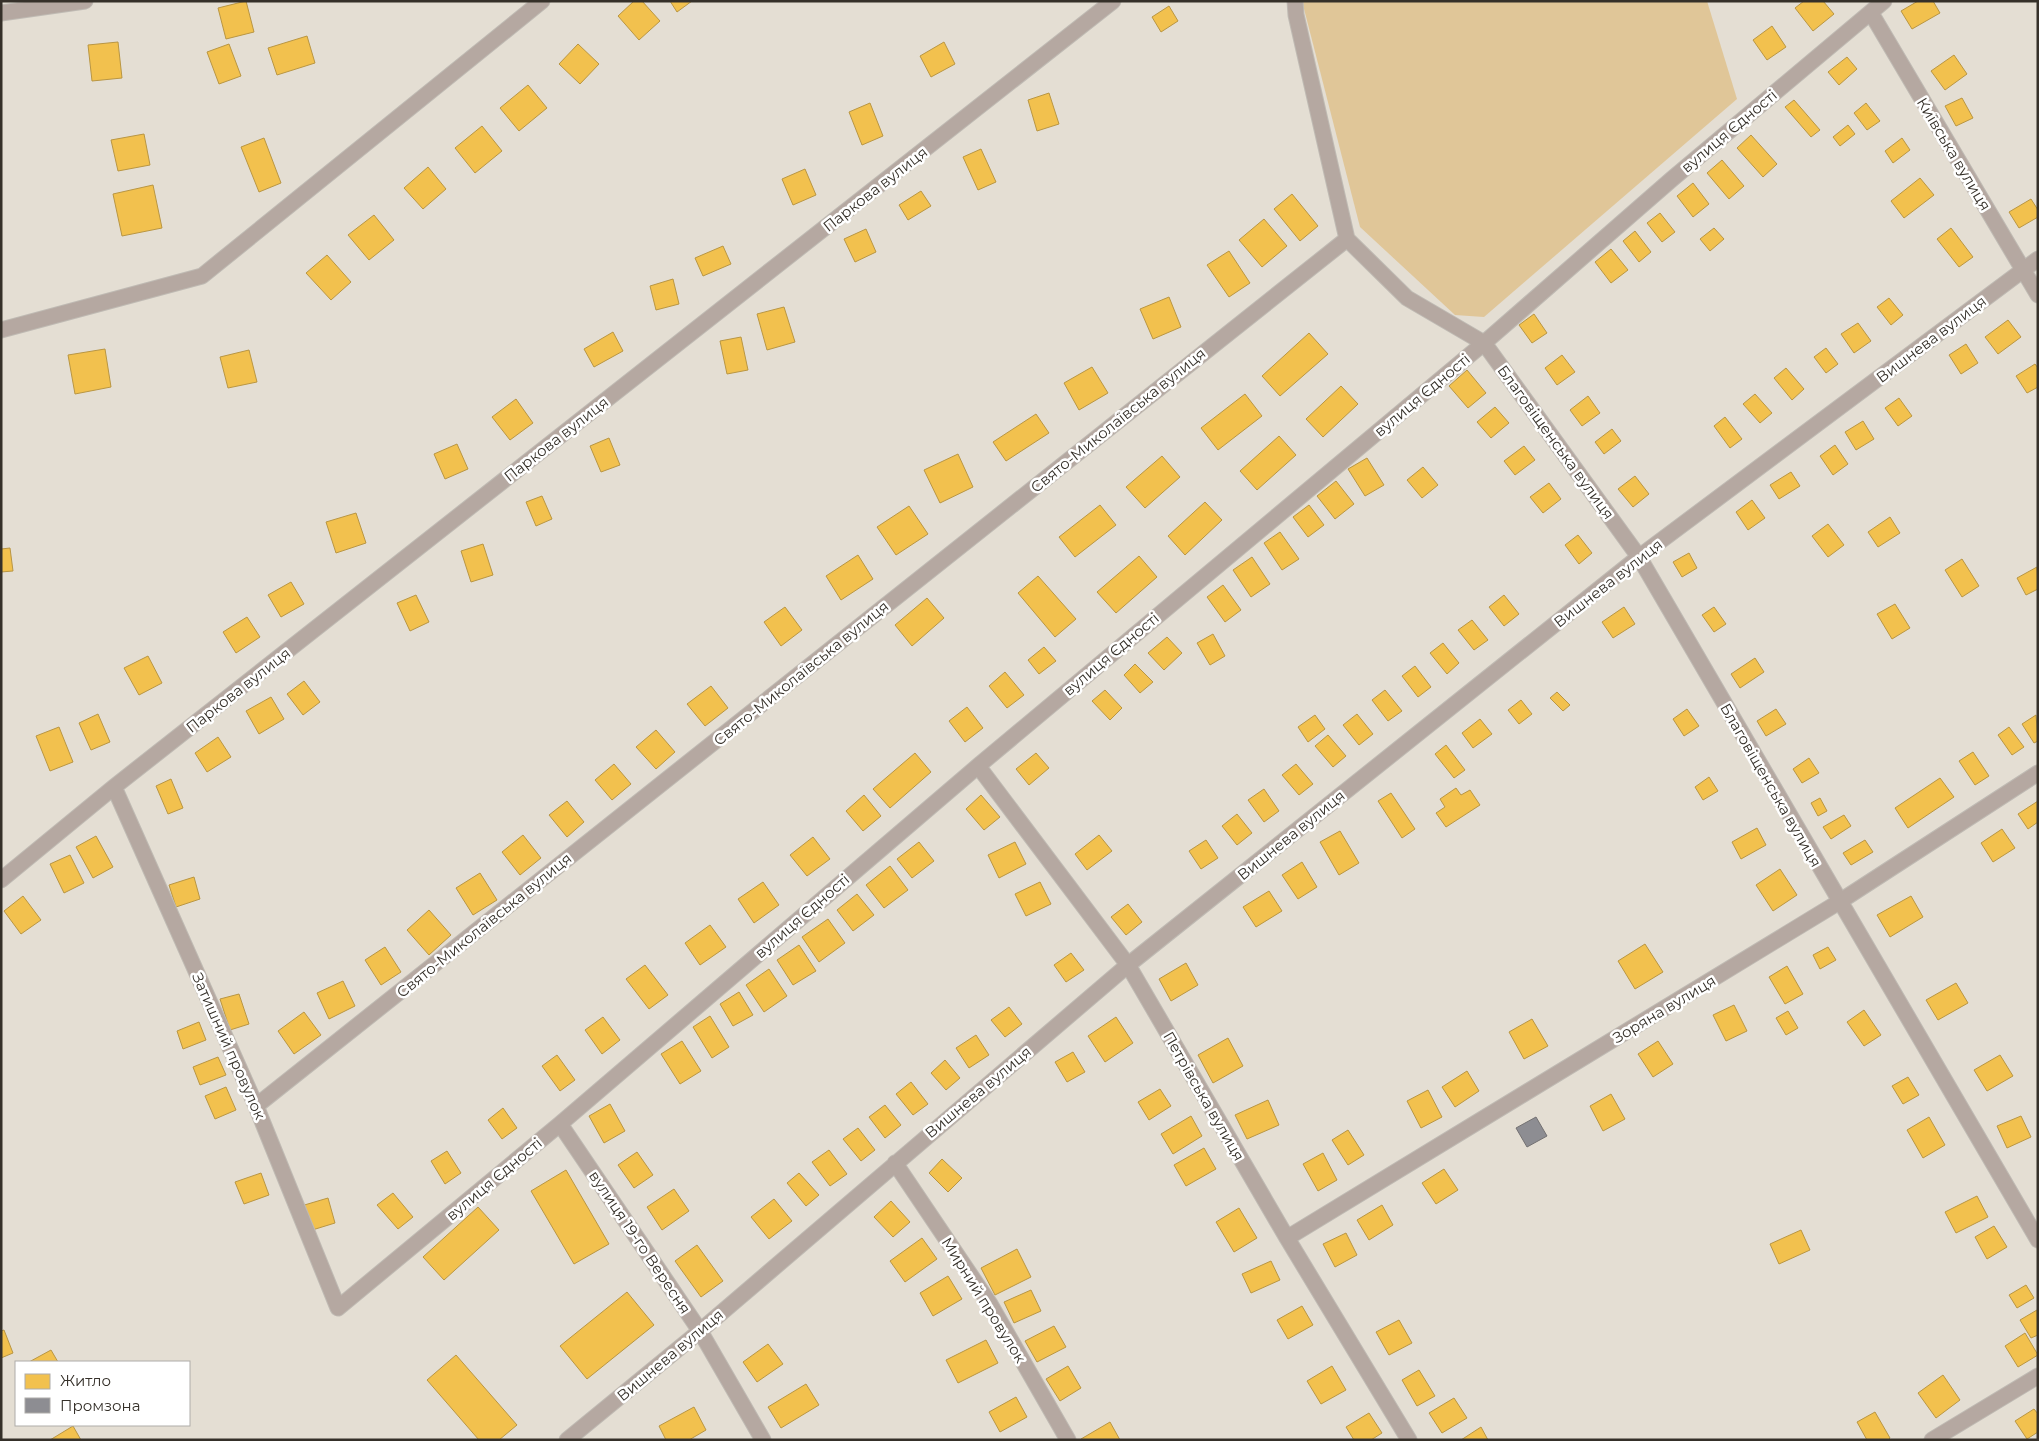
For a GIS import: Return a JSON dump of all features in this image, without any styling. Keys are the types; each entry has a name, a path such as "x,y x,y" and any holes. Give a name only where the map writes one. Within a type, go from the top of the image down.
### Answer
{"street":[{"path":"1,13 85,1"},
{"path":"1,330 202,276 542,1"},
{"name":"Паркова вулиця","path":"1,880 114,787 1113,1"},
{"name":"вулиця Єдності","path":"338,1308 560,1124 978,766 1484,343 1672,179 1884,1"},
{"path":"1294,6 1346,239 1406,298 1484,343"},
{"name":"Київська вулиця","path":"1871,13 2038,295"},
{"name":"Свято-Миколаївська вулиця","path":"256,1106 1346,239"},
{"name":"Вишнева вулиця","path":"568,1440 700,1331 1128,966 1639,557 2038,259"},
{"name":"Благовіщенська вулиця","path":"1484,343 1639,557 2038,1240"},
{"name":"Петрівська вулиця","path":"978,766 1128,966 1287,1238 1409,1440"},
{"name":"Зоряна вулиця","path":"1287,1238 1839,902 2038,773"},
{"name":"Затишний провулок","path":"114,787 256,1106 338,1308"},
{"name":"вулиця 19-го Вересня","path":"560,1124 700,1331 763,1440"},
{"name":"Мирний провулок","path":"896,1163 990,1304 1068,1440"},
{"path":"1932,1440 2038,1376"}],"shaded area":[{"path":"1302,1 1707,1 1737,99 1484,317 1455,315 1360,227"}],"building: Житло":[{"path":"246,1 254,32 226,39 218,8"},
{"path":"634,1 642,1 660,21 639,40 618,16"},
{"path":"670,1 692,1 677,12"},
{"path":"1804,1 1823,1 1834,14 1813,31 1795,8"},
{"path":"1918,1 1933,1 1940,13 1912,29 1901,11"},
{"path":"1169,6 1178,21 1161,32 1152,17"},
{"path":"1772,26 1786,47 1767,60 1753,40"},
{"path":"307,36 315,63 277,75 268,48"},
{"path":"118,42 122,78 92,81 88,45"},
{"path":"944,42 955,64 931,77 920,56"},
{"path":"229,44 241,76 219,84 207,52"},
{"path":"578,44 599,64 580,84 559,64"},
{"path":"1954,55 1967,74 1945,90 1931,71"},
{"path":"1847,57 1857,69 1839,85 1828,72"},
{"path":"528,85 547,108 519,131 500,108"},
{"path":"1049,93 1059,124 1037,131 1028,100"},
{"path":"1962,98 1973,118 1956,126 1945,106"},
{"path":"1794,100 1820,130 1811,137 1785,107"},
{"path":"870,103 883,136 862,145 849,112"},
{"path":"1866,103 1880,121 1867,130 1854,113"},
{"path":"1848,125 1855,134 1840,146 1833,137"},
{"path":"482,126 502,151 475,173 455,148"},
{"path":"144,134 150,165 118,171 111,140"},
{"path":"1751,135 1777,164 1763,177 1737,148"},
{"path":"264,138 281,183 259,192 241,147"},
{"path":"1902,138 1910,150 1893,163 1885,151"},
{"path":"981,149 996,182 978,190 963,157"},
{"path":"1722,160 1744,186 1729,199 1707,173"},
{"path":"428,167 446,189 423,209 404,188"},
{"path":"805,169 816,195 793,205 782,179"},
{"path":"1920,178 1934,195 1904,218 1891,201"},
{"path":"1693,183 1709,204 1693,217 1677,196"},
{"path":"153,185 162,228 122,236 113,194"},
{"path":"921,191 931,206 908,220 899,205"},
{"path":"1292,194 1318,226 1300,241 1274,209"},
{"path":"2031,199 2038,210 2038,217 2019,228 2009,212"},
{"path":"1660,213 1675,232 1662,242 1647,223"},
{"path":"374,215 394,240 369,260 348,235"},
{"path":"1264,219 1287,246 1262,267 1239,240"},
{"path":"1714,228 1724,239 1710,251 1700,239"},
{"path":"1951,228 1973,257 1959,267 1937,239"},
{"path":"866,229 876,252 855,262 844,239"},
{"path":"1635,231 1651,252 1639,262 1623,241"},
{"path":"723,246 731,264 703,276 695,258"},
{"path":"1611,249 1628,270 1611,283 1595,262"},
{"path":"1229,251 1250,283 1229,297 1207,265"},
{"path":"327,255 351,282 331,300 306,273"},
{"path":"673,279 679,304 656,310 650,286"},
{"path":"1169,297 1181,327 1153,339 1140,309"},
{"path":"1889,298 1903,315 1891,325 1877,307"},
{"path":"784,307 795,342 767,350 757,314"},
{"path":"1534,314 1547,333 1532,343 1519,325"},
{"path":"2008,320 2021,337 1998,354 1985,337"},
{"path":"1858,323 1871,341 1854,353 1841,334"},
{"path":"613,332 623,351 594,367 584,349"},
{"path":"1309,333 1328,354 1280,396 1262,376"},
{"path":"741,337 748,370 727,374 720,341"},
{"path":"1966,344 1978,363 1961,374 1949,355"},
{"path":"1826,348 1838,364 1826,373 1814,357"},
{"path":"105,349 111,387 75,394 68,355"},
{"path":"249,350 257,382 228,388 220,357"},
{"path":"1562,355 1575,372 1557,385 1545,368"},
{"path":"2035,364 2038,368 2038,387 2027,393 2016,376"},
{"path":"1092,367 1108,393 1079,410 1064,383"},
{"path":"1786,368 1804,389 1792,400 1774,378"},
{"path":"1467,370 1486,393 1468,408 1449,386"},
{"path":"1341,386 1358,404 1323,437 1306,419"},
{"path":"1245,394 1262,416 1218,450 1201,428"},
{"path":"1755,394 1772,413 1760,423 1743,404"},
{"path":"1588,396 1600,413 1582,426 1570,410"},
{"path":"1899,398 1912,416 1898,426 1885,408"},
{"path":"516,399 533,423 510,440 492,417"},
{"path":"1495,407 1509,423 1491,438 1477,422"},
{"path":"1036,414 1049,433 1006,461 993,442"},
{"path":"1725,417 1742,439 1730,448 1714,426"},
{"path":"1863,421 1874,439 1856,450 1845,432"},
{"path":"1612,429 1621,441 1604,454 1595,442"},
{"path":"1279,436 1296,455 1257,490 1240,471"},
{"path":"609,438 620,465 601,472 590,446"},
{"path":"457,444 468,469 445,479 434,454"},
{"path":"1835,445 1848,464 1833,475 1820,456"},
{"path":"1524,446 1535,460 1515,475 1504,461"},
{"path":"958,454 973,487 940,503 924,470"},
{"path":"1162,456 1180,477 1145,508 1126,487"},
{"path":"1367,458 1384,485 1365,496 1348,469"},
{"path":"1423,467 1438,485 1422,498 1407,480"},
{"path":"1791,472 1800,486 1779,499 1770,485"},
{"path":"1635,476 1649,494 1633,507 1618,489"},
{"path":"1336,481 1354,504 1335,519 1317,496"},
{"path":"1549,483 1561,499 1543,513 1530,497"},
{"path":"542,496 552,519 536,526 526,502"},
{"path":"1752,500 1765,518 1748,530 1736,512"},
{"path":"1205,502 1222,520 1185,555 1168,536"},
{"path":"1100,505 1116,525 1075,557 1059,537"},
{"path":"1309,505 1324,525 1308,537 1293,517"},
{"path":"909,506 928,534 896,555 877,527"},
{"path":"356,513 366,543 336,553 326,522"},
{"path":"1890,517 1900,533 1878,547 1868,532"},
{"path":"1828,524 1844,545 1828,557 1812,536"},
{"path":"1280,532 1299,559 1282,570 1264,543"},
{"path":"1578,535 1592,553 1579,564 1565,545"},
{"path":"483,544 493,575 471,582 461,551"},
{"path":"10,548 13,571 1,572 1,549"},
{"path":"1689,553 1697,568 1682,577 1673,562"},
{"path":"858,555 873,579 841,600 826,576"},
{"path":"1139,556 1157,577 1116,613 1097,592"},
{"path":"1252,557 1270,584 1251,597 1233,570"},
{"path":"1962,559 1979,586 1962,597 1945,570"},
{"path":"2037,567 2038,589 2026,595 2017,578"},
{"path":"1038,576 1076,619 1055,637 1018,593"},
{"path":"291,582 304,604 281,617 268,595"},
{"path":"1223,585 1241,610 1225,622 1207,597"},
{"path":"416,595 429,622 410,631 397,603"},
{"path":"1504,595 1519,614 1504,626 1489,607"},
{"path":"927,598 944,618 912,646 895,625"},
{"path":"1895,604 1910,628 1892,639 1877,614"},
{"path":"785,607 802,630 781,646 764,622"},
{"path":"1624,607 1635,624 1613,638 1602,622"},
{"path":"1714,607 1726,624 1714,632 1702,615"},
{"path":"247,617 260,637 236,653 223,632"},
{"path":"1472,620 1488,640 1474,650 1458,630"},
{"path":"1213,634 1225,656 1210,665 1197,643"},
{"path":"1167,637 1182,653 1164,670 1148,653"},
{"path":"1443,643 1459,663 1447,674 1430,653"},
{"path":"1044,647 1056,661 1039,674 1028,660"},
{"path":"148,656 162,683 139,695 124,668"},
{"path":"1755,658 1764,672 1740,688 1731,674"},
{"path":"1135,664 1153,682 1140,693 1124,675"},
{"path":"1415,666 1431,687 1418,697 1402,676"},
{"path":"1005,672 1024,695 1007,708 989,686"},
{"path":"304,681 320,702 303,715 287,694"},
{"path":"711,686 728,708 705,726 687,704"},
{"path":"1105,690 1122,708 1110,720 1092,701"},
{"path":"1385,690 1402,711 1388,721 1372,700"},
{"path":"1557,692 1570,705 1563,711 1550,698"},
{"path":"271,697 284,719 259,734 246,711"},
{"path":"1521,700 1532,714 1519,724 1508,710"},
{"path":"967,707 983,728 965,742 949,721"},
{"path":"1687,709 1699,726 1684,736 1673,719"},
{"path":"1776,709 1786,724 1766,736 1757,721"},
{"path":"98,714 110,742 91,750 79,723"},
{"path":"1357,714 1373,734 1359,745 1343,725"},
{"path":"1315,715 1325,729 1308,742 1298,727"},
{"path":"2036,715 2038,741 2034,743 2022,724"},
{"path":"1480,719 1492,734 1473,748 1462,733"},
{"path":"59,727 73,762 50,771 36,736"},
{"path":"2009,727 2024,747 2012,755 1998,735"},
{"path":"656,730 675,752 656,769 636,747"},
{"path":"1328,735 1346,756 1333,767 1315,746"},
{"path":"218,737 231,757 207,772 195,753"},
{"path":"1446,745 1465,770 1454,778 1435,754"},
{"path":"1973,752 1989,776 1975,785 1959,761"},
{"path":"915,753 931,772 890,808 873,789"},
{"path":"1036,753 1049,768 1029,785 1016,769"},
{"path":"1809,758 1819,773 1802,783 1793,769"},
{"path":"614,764 631,784 612,800 595,780"},
{"path":"1296,764 1313,784 1299,795 1282,775"},
{"path":"1709,777 1718,791 1703,800 1695,787"},
{"path":"1940,778 1954,797 1908,828 1895,808"},
{"path":"171,779 183,808 168,814 156,786"},
{"path":"1456,788 1461,795 1470,790 1480,805 1446,827 1436,813 1445,807 1440,799"},
{"path":"1264,789 1279,811 1264,822 1248,800"},
{"path":"1391,793 1415,829 1402,838 1378,801"},
{"path":"864,795 881,816 863,831 846,811"},
{"path":"981,795 1000,817 984,830 966,809"},
{"path":"1820,798 1827,811 1818,816 1811,803"},
{"path":"567,801 584,822 567,837 549,815"},
{"path":"2038,801 2038,822 2028,829 2018,814"},
{"path":"1237,814 1252,833 1237,845 1222,826"},
{"path":"1844,815 1851,826 1831,839 1823,827"},
{"path":"1757,828 1766,845 1741,859 1732,842"},
{"path":"2002,829 2015,848 1993,862 1981,843"},
{"path":"1340,831 1359,863 1339,875 1320,842"},
{"path":"523,835 541,858 520,875 502,852"},
{"path":"1099,835 1112,851 1087,870 1075,854"},
{"path":"96,836 113,867 93,878 76,847"},
{"path":"813,837 830,859 807,876 790,855"},
{"path":"1206,840 1218,858 1201,869 1189,851"},
{"path":"1865,840 1873,852 1851,865 1843,853"},
{"path":"919,842 934,861 912,878 897,859"},
{"path":"1015,842 1026,864 999,878 988,855"},
{"path":"70,855 84,883 64,893 50,864"},
{"path":"1302,862 1317,887 1298,899 1282,875"},
{"path":"890,866 908,890 884,908 866,885"},
{"path":"1780,869 1797,895 1773,911 1756,885"},
{"path":"480,873 497,900 473,915 456,888"},
{"path":"194,877 200,899 176,907 169,885"},
{"path":"763,882 779,905 754,923 738,899"},
{"path":"1040,882 1051,904 1026,916 1015,894"},
{"path":"1269,891 1282,911 1256,927 1243,907"},
{"path":"857,894 874,915 853,931 837,910"},
{"path":"23,896 41,920 21,934 4,911"},
{"path":"1911,896 1923,917 1890,937 1877,915"},
{"path":"1128,904 1142,922 1126,935 1111,917"},
{"path":"429,910 451,935 429,955 407,930"},
{"path":"828,919 845,943 819,962 802,937"},
{"path":"710,925 726,947 700,965 685,943"},
{"path":"1645,944 1663,972 1635,989 1618,961"},
{"path":"799,945 816,971 793,985 777,960"},
{"path":"385,947 401,972 381,985 365,960"},
{"path":"1828,947 1836,960 1820,969 1813,955"},
{"path":"1071,953 1084,970 1066,982 1054,965"},
{"path":"1186,963 1198,985 1171,1001 1159,979"},
{"path":"645,965 668,995 649,1009 626,979"},
{"path":"1787,966 1803,994 1785,1004 1769,977"},
{"path":"769,969 787,996 764,1012 746,985"},
{"path":"343,981 355,1006 329,1019 317,993"},
{"path":"1956,983 1968,1003 1938,1020 1926,1000"},
{"path":"739,992 753,1015 733,1026 720,1004"},
{"path":"239,994 249,1024 230,1030 220,999"},
{"path":"1734,1005 1747,1031 1726,1041 1713,1015"},
{"path":"1009,1007 1022,1024 1005,1037 991,1020"},
{"path":"1864,1010 1881,1035 1864,1046 1847,1022"},
{"path":"1788,1011 1798,1028 1786,1035 1776,1018"},
{"path":"304,1012 321,1035 294,1054 278,1031"},
{"path":"710,1016 729,1047 712,1058 693,1027"},
{"path":"603,1017 620,1040 602,1054 585,1030"},
{"path":"1116,1017 1133,1043 1105,1062 1088,1036"},
{"path":"1532,1019 1548,1046 1524,1059 1509,1032"},
{"path":"199,1022 206,1040 183,1049 177,1031"},
{"path":"976,1035 989,1055 969,1068 956,1048"},
{"path":"1228,1038 1243,1066 1213,1083 1198,1055"},
{"path":"682,1041 701,1071 680,1084 661,1054"},
{"path":"1658,1041 1673,1064 1653,1077 1638,1054"},
{"path":"1073,1052 1085,1072 1067,1082 1055,1062"},
{"path":"557,1055 575,1080 560,1091 542,1066"},
{"path":"2000,1055 2013,1076 1987,1091 1974,1070"},
{"path":"218,1057 226,1075 200,1085 193,1067"},
{"path":"945,1060 960,1078 946,1090 931,1073"},
{"path":"1467,1071 1479,1091 1455,1107 1442,1087"},
{"path":"1908,1077 1919,1095 1903,1104 1892,1086"},
{"path":"911,1082 928,1104 913,1115 896,1094"},
{"path":"226,1087 236,1110 215,1119 205,1096"},
{"path":"1160,1089 1171,1106 1149,1120 1138,1102"},
{"path":"1428,1090 1442,1117 1421,1128 1407,1101"},
{"path":"1611,1094 1625,1119 1603,1131 1590,1106"},
{"path":"1268,1100 1279,1125 1247,1139 1235,1115"},
{"path":"610,1104 625,1131 604,1143 589,1116"},
{"path":"885,1105 901,1125 885,1138 869,1117"},
{"path":"503,1108 517,1128 502,1139 488,1120"},
{"path":"1191,1116 1202,1136 1173,1154 1161,1134"},
{"path":"2021,1116 2031,1137 2007,1148 1997,1126"},
{"path":"1929,1117 1945,1145 1923,1158 1907,1130"},
{"path":"858,1128 875,1150 861,1161 843,1139"},
{"path":"1348,1130 1364,1155 1348,1165 1332,1140"},
{"path":"1204,1148 1216,1169 1186,1186 1174,1165"},
{"path":"829,1150 847,1174 830,1186 812,1162"},
{"path":"447,1151 461,1173 445,1184 431,1161"},
{"path":"637,1152 653,1175 634,1188 618,1165"},
{"path":"1323,1153 1337,1180 1318,1191 1303,1164"},
{"path":"942,1159 962,1178 948,1192 929,1173"},
{"path":"1444,1169 1458,1190 1436,1204 1422,1183"},
{"path":"566,1170 609,1244 574,1264 531,1191"},
{"path":"261,1173 269,1195 244,1204 235,1182"},
{"path":"799,1173 819,1195 806,1206 787,1183"},
{"path":"674,1189 689,1211 662,1230 647,1207"},
{"path":"393,1193 413,1217 398,1229 377,1205"},
{"path":"1977,1196 1988,1217 1956,1233 1945,1212"},
{"path":"328,1198 335,1223 309,1231 301,1206"},
{"path":"774,1199 792,1221 769,1239 751,1217"},
{"path":"891,1201 910,1222 893,1237 874,1217"},
{"path":"1382,1205 1393,1225 1369,1240 1357,1220"},
{"path":"478,1207 499,1230 444,1280 423,1257"},
{"path":"1239,1208 1257,1238 1234,1252 1216,1222"},
{"path":"1994,1226 2007,1247 1987,1259 1975,1237"},
{"path":"1801,1230 1810,1250 1779,1264 1770,1244"},
{"path":"1346,1233 1357,1255 1335,1267 1323,1244"},
{"path":"922,1238 937,1259 905,1282 890,1261"},
{"path":"697,1245 723,1281 701,1297 675,1261"},
{"path":"1017,1249 1031,1277 995,1295 981,1268"},
{"path":"1271,1261 1280,1280 1251,1293 1242,1274"},
{"path":"948,1276 962,1299 933,1316 920,1293"},
{"path":"2026,1285 2034,1298 2017,1308 2009,1295"},
{"path":"1031,1290 1041,1311 1014,1323 1004,1302"},
{"path":"627,1292 654,1325 587,1379 560,1346"},
{"path":"1302,1306 1313,1325 1288,1339 1277,1320"},
{"path":"2037,1310 2038,1335 2031,1338 2020,1320"},
{"path":"1399,1320 1412,1343 1389,1355 1376,1332"},
{"path":"1054,1326 1066,1347 1037,1362 1025,1341"},
{"path":"4,1330 13,1353 1,1358 1,1331"},
{"path":"2025,1333 2038,1355 2018,1367 2005,1346"},
{"path":"986,1340 998,1363 958,1383 946,1360"},
{"path":"768,1344 783,1364 757,1382 743,1362"},
{"path":"51,1350 57,1361 31,1361"},
{"path":"456,1355 517,1425 499,1440 479,1440 427,1380"},
{"path":"1068,1366 1081,1388 1060,1401 1046,1379"},
{"path":"1332,1366 1346,1390 1321,1404 1307,1381"},
{"path":"1419,1370 1435,1396 1417,1406 1402,1380"},
{"path":"1943,1375 1960,1400 1936,1418 1918,1393"},
{"path":"806,1384 819,1405 781,1428 768,1407"},
{"path":"1016,1397 1027,1417 1000,1432 989,1412"},
{"path":"1454,1398 1467,1418 1442,1433 1429,1413"},
{"path":"694,1407 706,1430 689,1440 666,1440 659,1426"},
{"path":"2034,1409 2038,1414 2038,1432 2027,1439 2015,1421"},
{"path":"1875,1412 1890,1438 1888,1440 1867,1440 1857,1422"},
{"path":"1369,1413 1382,1433 1371,1440 1354,1440 1346,1427"},
{"path":"1110,1422 1120,1440 1081,1440 1081,1439"},
{"path":"73,1426 81,1440 50,1440"},
{"path":"1481,1427 1488,1440 1461,1440"}],"building: Промзона":[{"path":"1536,1117 1547,1136 1527,1147 1516,1128"}]}
